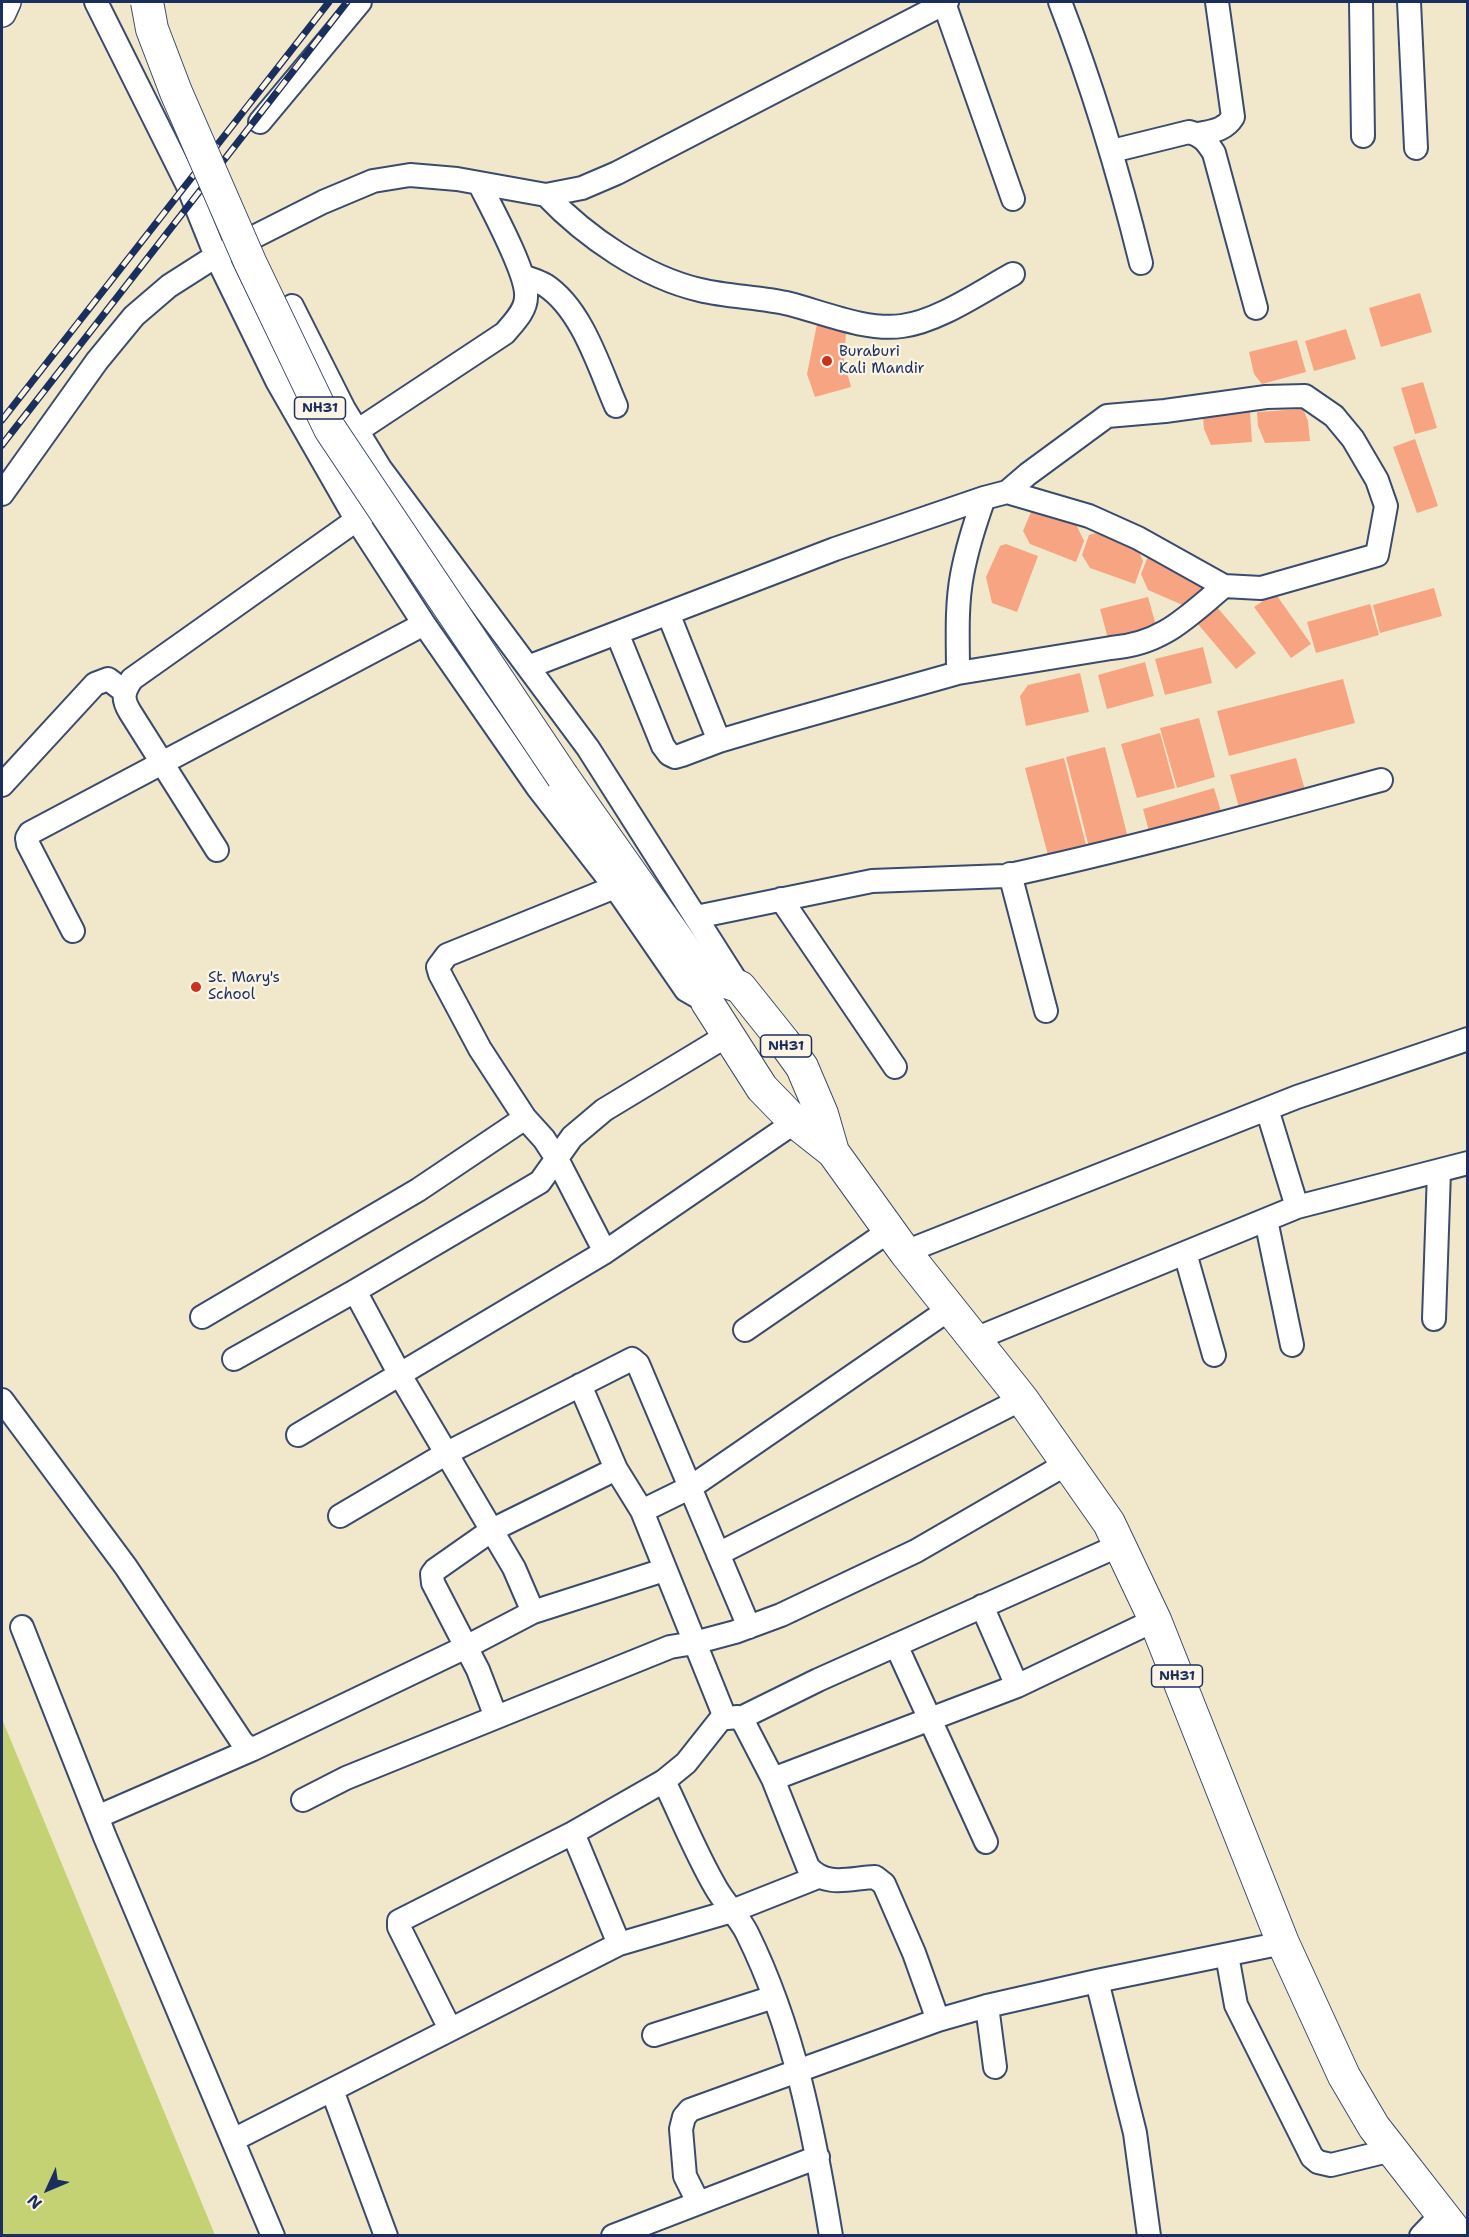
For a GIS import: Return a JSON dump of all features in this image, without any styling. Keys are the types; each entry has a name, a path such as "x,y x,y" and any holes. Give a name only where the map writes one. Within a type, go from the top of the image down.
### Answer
{"highway":[{"name":"NH31","path":"147,2 152,28 176,92 250,262 330,429 704,987 748,1069 762,1088 795,1122 833,1152 897,1241 1022,1399 1109,1523 1155,1620 1283,1943 1344,2076 1374,2127 1392,2150 1440,2228"},
{"path":"704,987 740,987"},
{"name":"NH31","path":"740,987 802,1067 822,1114 833,1152"},
{"name":"NH31","path":"748,1069 750,1045 767,1036 784,1042"}],"main road":[{"path":"2,13 7,2"}],"street":[{"path":"96,2 187,184 216,256 277,381 356,519 424,624 538,788 615,887 686,990 704,987"},
{"path":"260,122 360,2"},
{"path":"2,494 97,361 134,316 169,286 216,256 323,202 373,181 410,175 457,179 546,195 582,188 617,173 946,2 1012,199"},
{"path":"1060,2 1112,151 1141,263"},
{"path":"1112,151 1189,132 1199,134 1221,129 1233,117 1216,2"},
{"path":"1361,2 1363,136"},
{"path":"1409,2 1416,148"},
{"path":"1199,134 1214,153 1256,308"},
{"path":"357,431 505,333 519,316 526,298 523,276 479,183"},
{"path":"546,195 566,216 635,264 667,281 701,291 786,303 868,325 901,326 928,318 965,301 1013,274"},
{"path":"523,276 543,284 558,295 585,334 616,406"},
{"path":"292,306 344,409 380,468 588,748 740,987"},
{"path":"528,667 835,549 1007,492 1107,416 1165,411 1266,397 1305,396 1334,416 1353,439 1377,480 1386,506 1377,555 1261,588 1224,586 1137,538 1089,516 1007,492"},
{"path":"217,850 124,702 124,691 132,679 356,519 399,493"},
{"path":"957,673 958,617 962,576 970,541 984,498"},
{"path":"616,633 663,746 669,754 675,757 719,741 957,673 1132,646 1154,639 1186,618 1224,586"},
{"path":"668,613 719,741"},
{"path":"73,931 28,844 27,838 30,833 424,624"},
{"path":"2,785 95,684 108,679 124,691"},
{"path":"696,917 872,881 1010,874 1127,849 1381,780"},
{"path":"1010,874 1046,1011"},
{"path":"605,1252 557,1159 544,1139 525,1118 480,1048 438,967 447,956 615,887"},
{"path":"781,899 895,1067"},
{"path":"234,1359 540,1182 572,1137 604,1110 728,1035"},
{"path":"746,1330 897,1241 1467,1039"},
{"path":"1267,1108 1297,1207"},
{"path":"202,1317 418,1190 525,1118"},
{"path":"298,1435 605,1252 795,1122"},
{"path":"975,1339 1297,1207 1467,1164"},
{"path":"1434,1319 1439,1171"},
{"path":"1266,1220 1292,1345"},
{"path":"1185,1253 1214,1355"},
{"path":"355,1291 400,1374 514,1568 533,1612"},
{"path":"642,1510 691,1488 951,1308"},
{"path":"340,1516 447,1453 628,1359 636,1362 749,1627"},
{"path":"580,1385 616,1469 642,1510 694,1643 733,1717 773,1779 808,1867 818,1877 828,1880 875,1877 884,1884 914,1953 938,2020"},
{"path":"718,1554 1022,1399"},
{"path":"2,1400 120,1558 242,1742 251,1750"},
{"path":"303,1800 346,1778 670,1647 694,1643 781,1615 916,1551 1068,1463"},
{"path":"496,1717 478,1670 433,1583 432,1574 492,1530 616,1469"},
{"path":"450,2029 399,1927 399,1922 573,1833 664,1781 733,1717 1119,1545"},
{"path":"97,1817 251,1750 466,1647 533,1612 664,1570"},
{"path":"982,1606 1017,1686"},
{"path":"773,1779 1017,1686 1155,1620"},
{"path":"22,1627 97,1817 273,2235"},
{"path":"896,1645 986,1842"},
{"path":"664,1781 716,1888 747,1931 774,1997 799,2070 818,2157 831,2235"},
{"path":"573,1833 619,1944"},
{"path":"233,2140 619,1944 732,1911 818,1877"},
{"path":"698,2202 685,2176 681,2129 686,2114 690,2110 938,2020 987,2006 1283,1943"},
{"path":"1227,1955 1236,2005 1312,2157 1318,2162 1331,2165 1392,2150"},
{"path":"1097,1981 1136,2133 1149,2235"},
{"path":"654,2035 774,1997"},
{"path":"987,2006 995,2067"},
{"path":"332,2090 386,2235"},
{"path":"613,2235 818,2157"}],"green space":[{"path":"2,1719 215,2235 2,2235"}],"building":[{"path":"1420,293 1432,332 1381,347 1369,308"},
{"path":"817,324 846,333 844,361 851,387 815,397 807,374"},
{"path":"1346,329 1356,359 1314,371 1305,341"},
{"path":"1297,340 1306,372 1262,384 1254,374 1249,352"},
{"path":"1423,382 1437,428 1415,434 1401,388"},
{"path":"1303,409 1308,421 1310,441 1265,443 1258,426 1257,412"},
{"path":"1250,412 1252,442 1211,445 1204,429 1203,416"},
{"path":"1415,439 1438,506 1417,513 1393,447"},
{"path":"1040,509 1075,522 1084,541 1076,562 1030,544 1023,531 1031,512"},
{"path":"1096,533 1137,547 1143,561 1135,584 1090,568 1082,555 1089,535"},
{"path":"1006,544 1038,556 1017,612 992,603 986,577 1000,546"},
{"path":"1149,554 1207,578 1194,610 1148,590 1141,574"},
{"path":"1434,588 1442,616 1380,633 1373,605"},
{"path":"1275,593 1311,644 1291,658 1254,607"},
{"path":"1148,597 1158,633 1110,646 1100,609"},
{"path":"1370,604 1379,635 1316,653 1307,622"},
{"path":"1217,607 1256,653 1236,669 1197,623"},
{"path":"1203,647 1212,683 1165,695 1155,659"},
{"path":"1145,662 1154,696 1107,709 1098,675"},
{"path":"1080,673 1089,712 1026,726 1020,696 1028,685"},
{"path":"1343,679 1355,723 1229,756 1217,711"},
{"path":"1199,718 1215,777 1177,788 1160,728"},
{"path":"1160,733 1175,788 1137,798 1121,744"},
{"path":"1105,747 1128,838 1089,847 1066,757"},
{"path":"1064,758 1087,849 1049,859 1025,768"},
{"path":"1296,758 1307,797 1241,815 1230,775"},
{"path":"1214,788 1223,818 1151,839 1143,809"}],"railway":[{"path":"2,420 329,2"},
{"path":"2,445 347,2"}],"place":[{"name":"Buraburi Kali Mandir","path":"827,361"},
{"name":"St. Mary's School","path":"196,987"}]}
